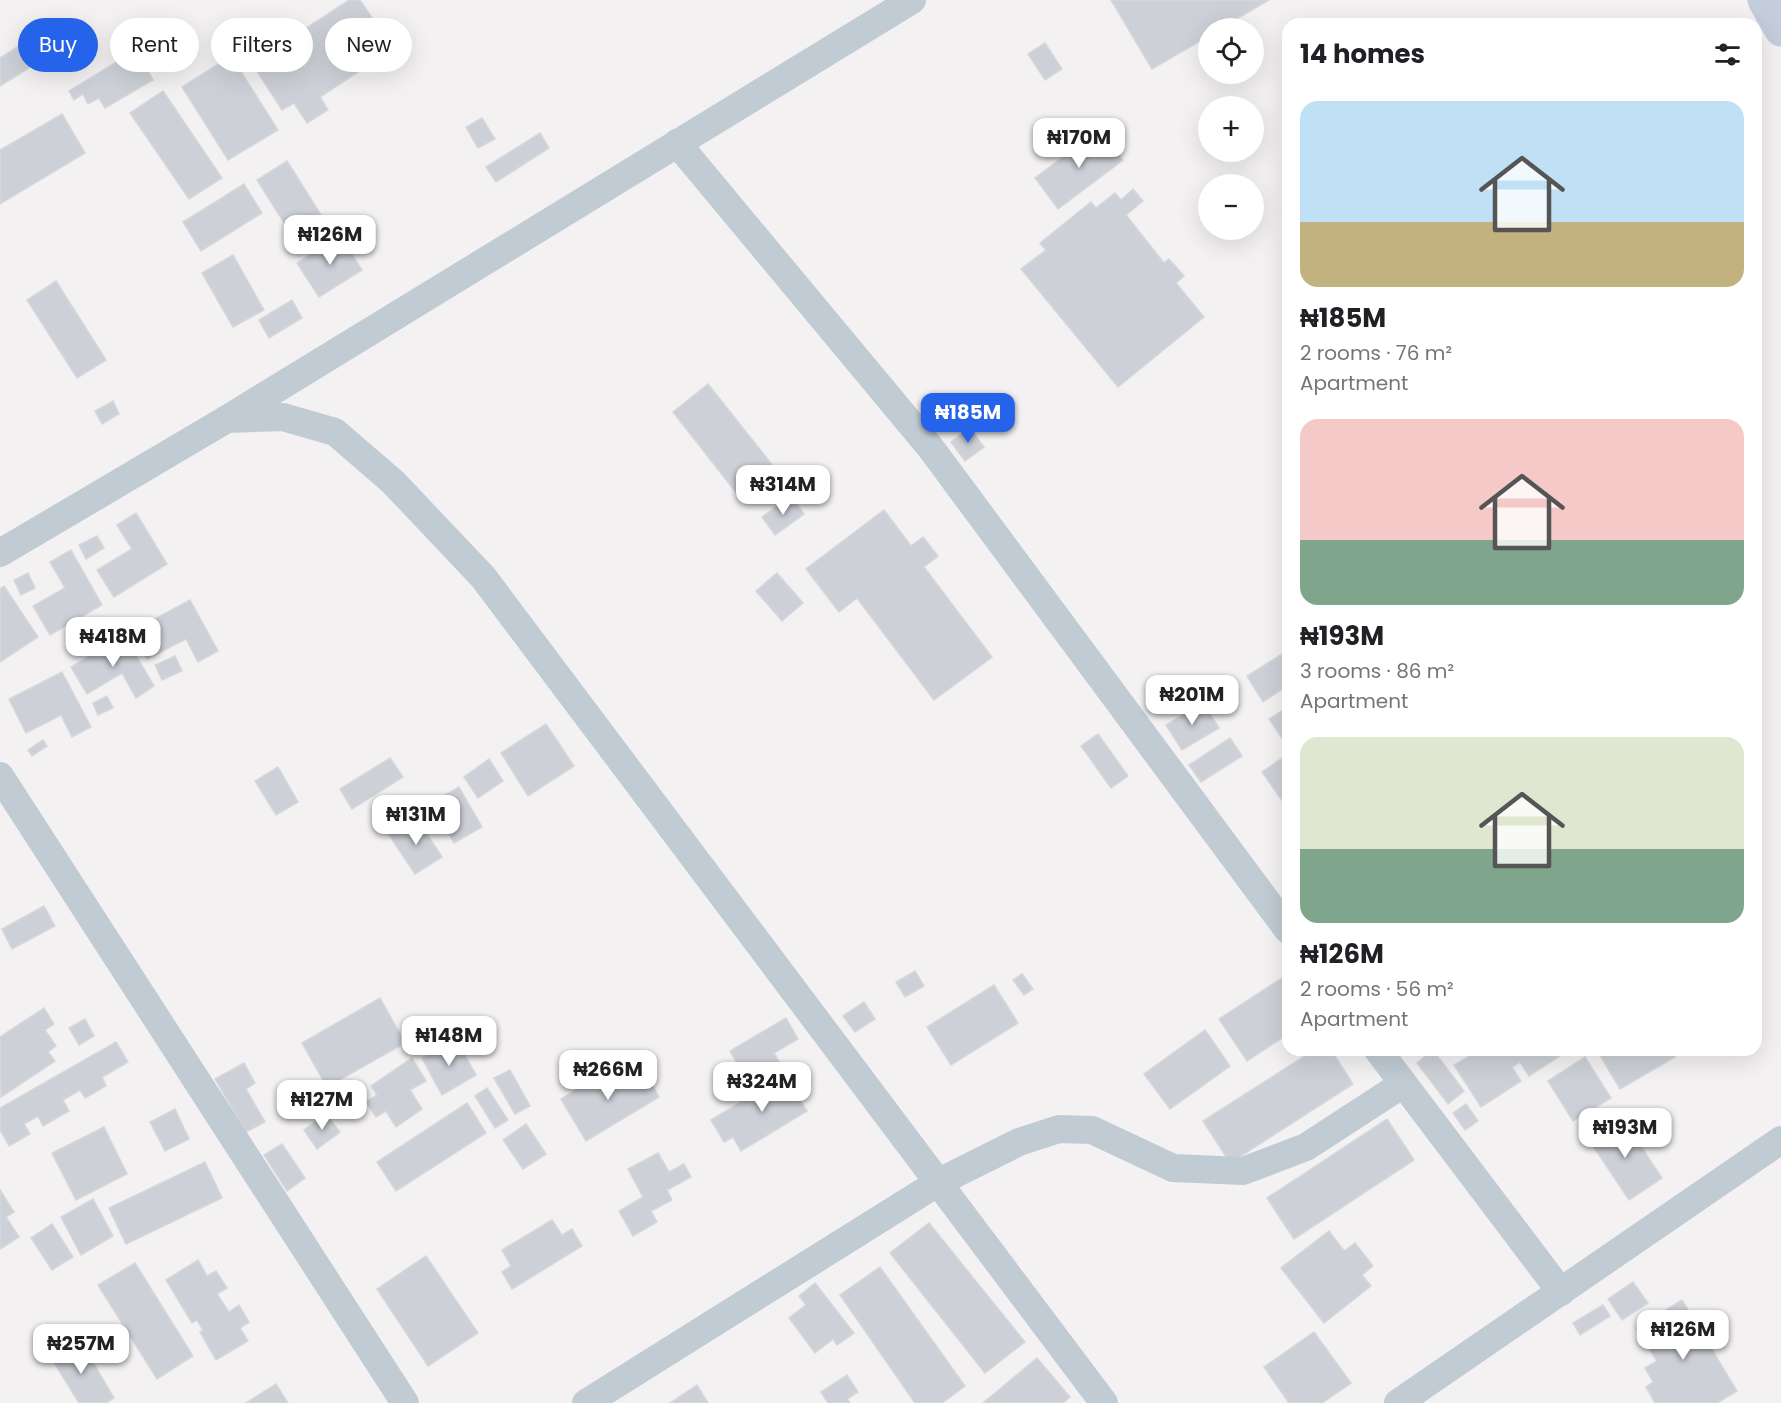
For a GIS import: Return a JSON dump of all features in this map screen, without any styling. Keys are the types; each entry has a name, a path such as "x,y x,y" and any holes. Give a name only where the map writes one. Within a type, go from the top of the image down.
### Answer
{"street":[{"path":"0,553 227,419 912,0"},
{"path":"1764,0 1781,30"},
{"path":"677,143 930,447 1282,922"},
{"path":"227,419 283,417 335,432 393,482 483,577 1104,1403"},
{"path":"0,777 405,1403"},
{"path":"1382,1056 1562,1292"},
{"path":"586,1403 939,1182 1019,1142 1059,1129 1092,1130 1173,1168 1243,1170 1306,1147 1403,1084"},
{"path":"1398,1403 1781,1140"}],"building":[{"path":"349,0 360,0 372,18 325,18 325,72 358,72 320,97 328,110 307,123 294,103 282,110 258,72 313,72 313,24"},
{"path":"1111,0 1269,0 1238,18 1198,18 1198,42 1152,69"},
{"path":"1045,43 1062,69 1045,80 1028,54"},
{"path":"18,47 18,72 22,72 0,86 0,58"},
{"path":"110,66 110,72 148,72 153,80 105,108 99,98 88,104 83,94 74,100 69,91"},
{"path":"211,69 211,72 241,72 278,130 228,160 182,87"},
{"path":"163,91 222,178 189,199 130,113"},
{"path":"62,114 85,153 0,204 0,150"},
{"path":"482,118 495,139 478,148 466,127"},
{"path":"1099,130 1123,160 1058,209 1035,178"},
{"path":"540,133 549,148 496,182 486,167"},
{"path":"287,161 323,218 293,237 257,180"},
{"path":"244,184 262,213 201,251 183,222"},
{"path":"1133,189 1143,201 1126,215 1164,263 1169,259 1184,276 1176,283 1204,317 1118,387 1021,269 1046,250 1040,243 1091,202 1096,208 1115,193 1121,200"},
{"path":"340,236 362,270 319,297 297,263"},
{"path":"233,255 264,310 233,327 202,273"},
{"path":"56,281 106,360 77,378 27,300"},
{"path":"292,300 302,318 269,338 259,320"},
{"path":"708,384 781,476 745,504 673,412"},
{"path":"113,401 119,414 102,424 95,411"},
{"path":"970,428 984,447 965,461 951,442"},
{"path":"791,496 804,514 775,535 762,517"},
{"path":"884,510 911,546 923,537 938,556 924,567 992,657 934,700 857,598 839,612 806,569"},
{"path":"136,513 167,564 114,597 97,570 132,549 117,525"},
{"path":"97,536 104,548 86,559 79,545"},
{"path":"71,550 102,605 50,635 33,606 65,588 50,562"},
{"path":"28,573 35,588 21,595 14,580"},
{"path":"777,573 803,603 782,621 756,591"},
{"path":"4,586 38,637 0,662 0,589"},
{"path":"190,600 218,651 198,662 186,639 147,659 132,631"},
{"path":"124,635 154,686 136,698 122,673 87,694 71,667"},
{"path":"1282,654 1282,689 1263,702 1247,676"},
{"path":"175,656 182,671 162,680 155,665"},
{"path":"62,672 91,727 72,737 61,715 26,733 9,699"},
{"path":"107,696 113,708 98,715 93,703"},
{"path":"1203,703 1219,728 1182,750 1166,725"},
{"path":"1282,711 1282,738 1269,719"},
{"path":"546,724 574,766 528,796 501,753"},
{"path":"1098,734 1128,776 1111,788 1081,746"},
{"path":"1230,738 1242,756 1201,782 1189,765"},
{"path":"43,740 47,746 32,756 28,750"},
{"path":"390,758 403,777 352,809 340,789"},
{"path":"1282,758 1282,800 1262,772"},
{"path":"489,759 503,781 478,798 464,777"},
{"path":"278,767 298,802 276,815 255,781"},
{"path":"459,787 482,827 454,843 431,803"},
{"path":"416,817 442,857 415,874 389,835"},
{"path":"44,906 55,926 12,949 2,929"},
{"path":"915,971 924,986 905,997 896,982"},
{"path":"1022,974 1033,989 1024,995 1013,980"},
{"path":"1282,978 1282,1038 1247,1061 1219,1019"},
{"path":"994,985 1018,1023 951,1065 927,1027"},
{"path":"380,998 405,1043 327,1087 302,1043"},
{"path":"864,1002 875,1019 855,1032 843,1016"},
{"path":"44,1008 54,1024 45,1030 56,1046 48,1052 55,1061 1,1097 0,1037"},
{"path":"786,1018 798,1039 774,1053 780,1063 761,1075 755,1065 742,1072 730,1051"},
{"path":"85,1019 94,1036 79,1045 69,1028"},
{"path":"1205,1030 1230,1066 1170,1109 1144,1074"},
{"path":"456,1039 476,1075 442,1095 422,1058"},
{"path":"116,1042 128,1062 102,1077 106,1086 85,1098 80,1090 63,1100 69,1111 43,1126 38,1116 24,1124 30,1134 9,1146 0,1130 0,1108"},
{"path":"1305,1056 1335,1056 1353,1084 1230,1163 1203,1121"},
{"path":"1426,1056 1438,1056 1464,1091 1448,1104 1417,1063"},
{"path":"1560,1056 1529,1076 1520,1062 1512,1067 1521,1081 1481,1107 1454,1065 1468,1057"},
{"path":"1600,1056 1674,1056 1675,1057 1620,1089"},
{"path":"1585,1057 1611,1098 1573,1121 1548,1081"},
{"path":"412,1058 426,1081 410,1090 422,1109 396,1127 386,1111 376,1117 366,1102 377,1095 371,1086"},
{"path":"244,1063 255,1083 246,1089 265,1122 246,1132 215,1079"},
{"path":"615,1066 621,1075 632,1068 639,1079 646,1074 659,1097 586,1141 561,1099"},
{"path":"510,1070 530,1106 515,1114 494,1078"},
{"path":"792,1071 805,1093 798,1097 807,1111 741,1151 733,1137 724,1142 711,1120"},
{"path":"487,1088 508,1120 495,1128 475,1096"},
{"path":"467,1103 486,1133 396,1191 377,1162"},
{"path":"1466,1104 1478,1121 1465,1130 1453,1113"},
{"path":"175,1109 189,1139 165,1151 150,1122"},
{"path":"326,1114 340,1132 317,1149 304,1130"},
{"path":"1622,1118 1662,1178 1629,1200 1589,1140"},
{"path":"1387,1119 1414,1160 1294,1239 1267,1198"},
{"path":"526,1124 546,1154 523,1169 503,1140"},
{"path":"104,1127 127,1174 76,1200 52,1153"},
{"path":"282,1144 305,1178 287,1191 264,1155"},
{"path":"658,1153 669,1172 684,1164 691,1177 667,1190 672,1200 651,1211 657,1222 633,1236 619,1211 643,1197 628,1169"},
{"path":"205,1162 222,1198 126,1244 109,1208"},
{"path":"0,1190 14,1212 6,1217 19,1237 0,1249"},
{"path":"93,1199 113,1236 81,1255 61,1217"},
{"path":"552,1220 562,1235 572,1229 582,1246 512,1289 502,1272 511,1266 502,1250"},
{"path":"929,1223 1025,1342 985,1373 890,1253"},
{"path":"52,1224 73,1257 52,1270 31,1238"},
{"path":"1329,1231 1344,1251 1355,1243 1373,1266 1362,1275 1371,1286 1324,1323 1281,1268"},
{"path":"426,1256 478,1333 428,1366 377,1289"},
{"path":"198,1260 207,1276 216,1271 227,1288 217,1294 229,1312 239,1305 249,1322 240,1328 248,1341 216,1360 200,1332 203,1330 197,1320 192,1323 166,1280"},
{"path":"135,1263 193,1356 157,1379 98,1285"},
{"path":"880,1267 965,1386 942,1403 915,1403 840,1295"},
{"path":"1633,1282 1648,1303 1622,1320 1608,1299"},
{"path":"815,1283 854,1333 837,1345 833,1339 815,1353 789,1318 806,1305 799,1296"},
{"path":"1682,1300 1737,1391 1717,1403 1655,1403 1646,1387 1653,1382 1645,1368 1657,1361 1636,1328"},
{"path":"1603,1305 1610,1316 1580,1335 1573,1323"},
{"path":"1314,1332 1351,1383 1322,1403 1289,1403 1264,1367"},
{"path":"63,1341 71,1355 84,1347 114,1398 106,1403 79,1403 47,1351"},
{"path":"1037,1358 1070,1397 1063,1403 983,1403"},
{"path":"847,1375 858,1392 847,1399 850,1403 828,1403 821,1392"},
{"path":"276,1384 288,1403 246,1403"},
{"path":"697,1385 708,1403 670,1403"}]}
